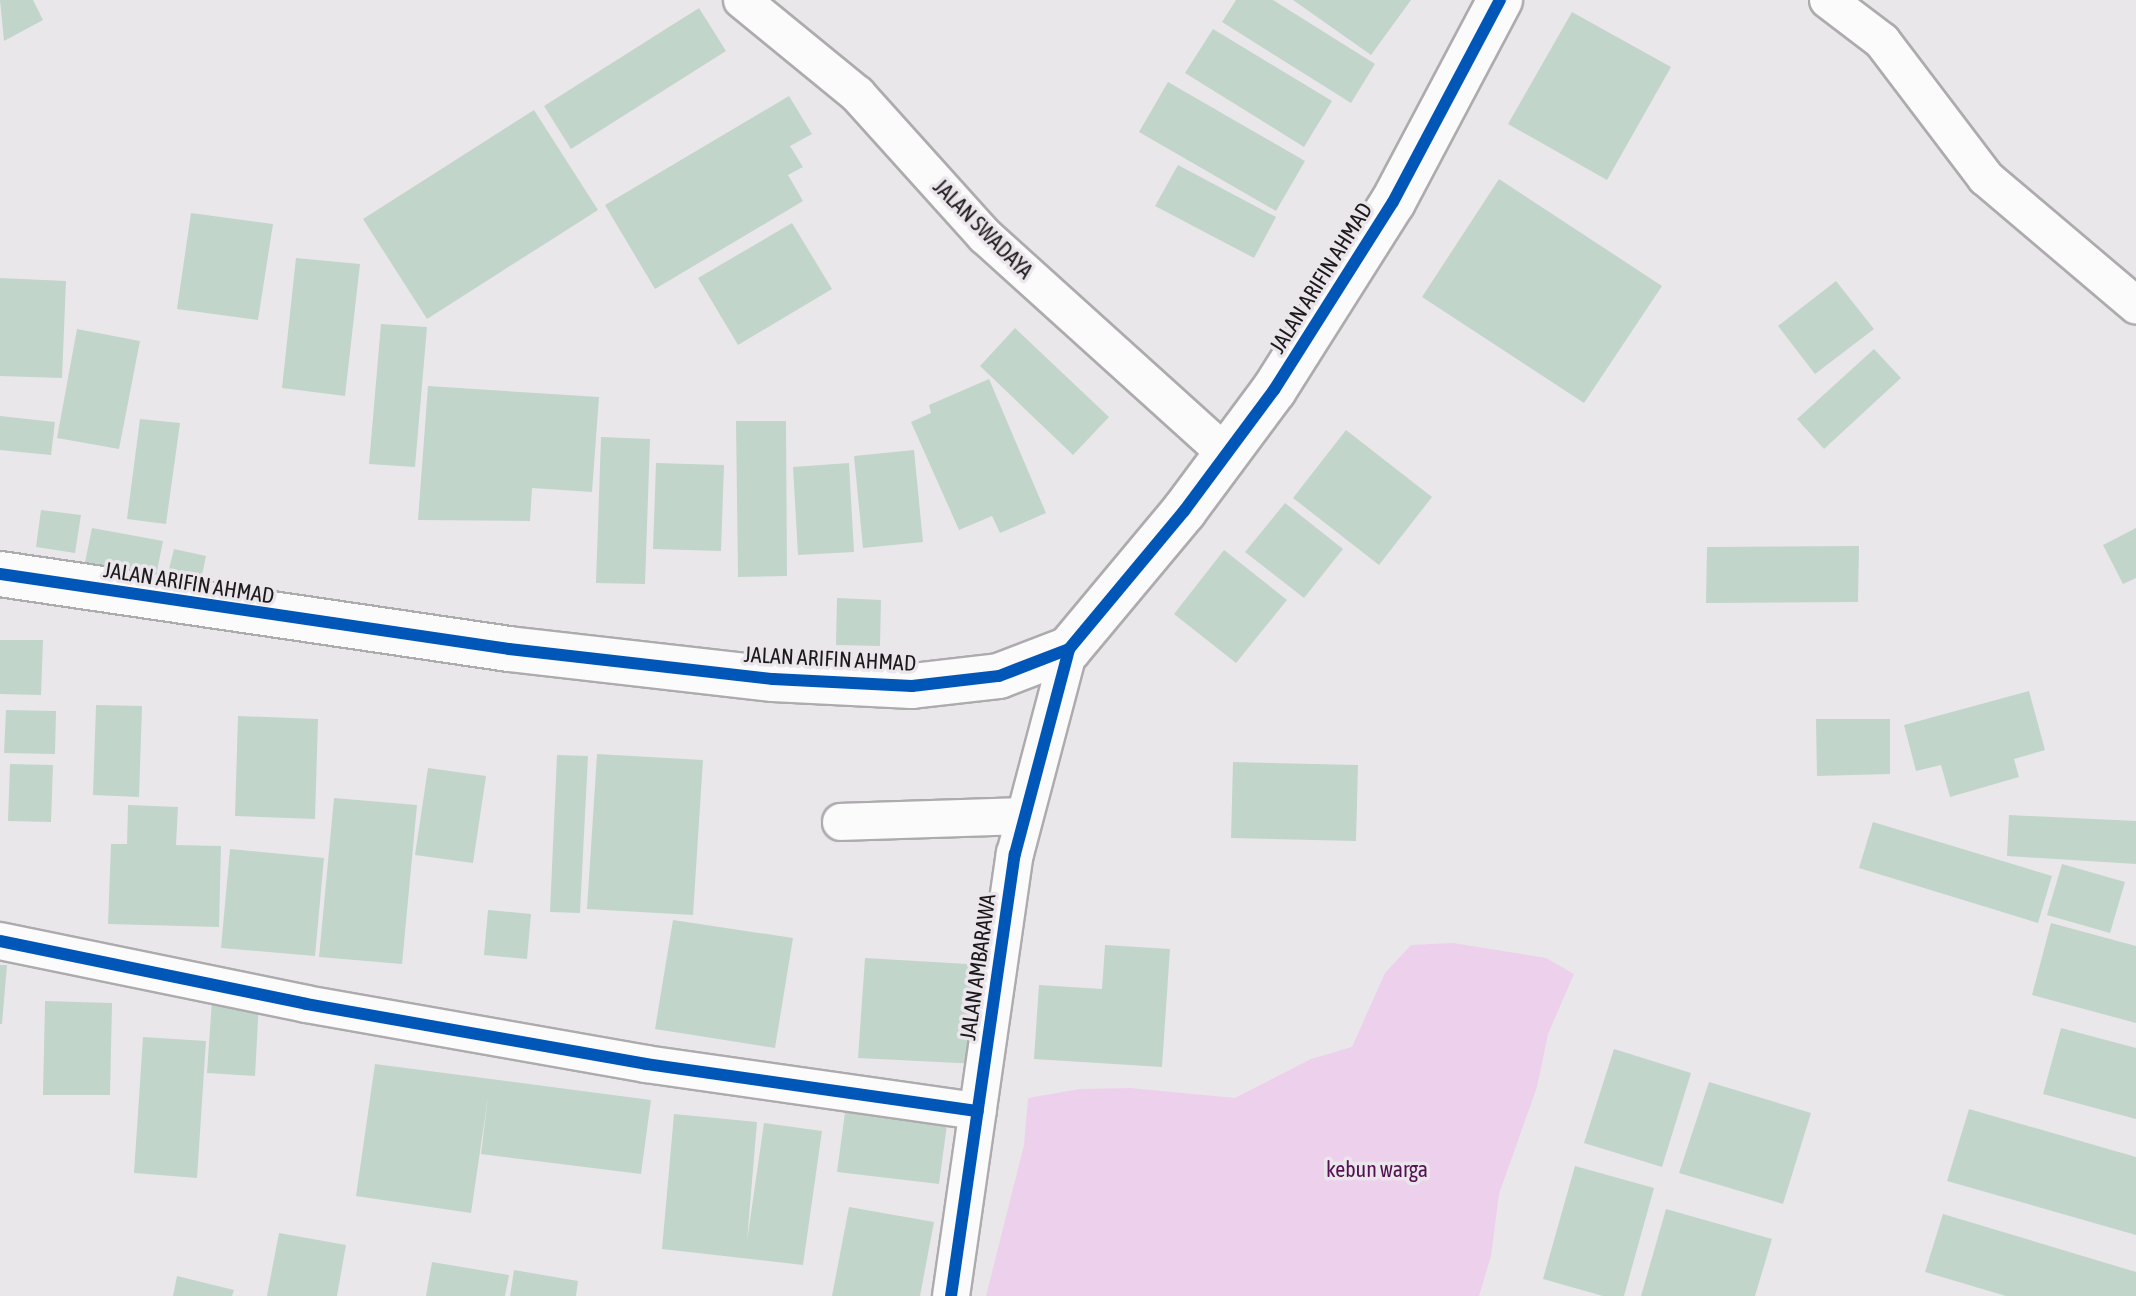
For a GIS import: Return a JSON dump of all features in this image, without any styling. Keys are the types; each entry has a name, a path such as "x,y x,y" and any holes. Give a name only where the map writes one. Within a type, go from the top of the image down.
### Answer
{"street":[{"name":"JALAN SWADAYA","path":"742,0 857,94 985,236 1166,405 1227,455"},
{"name":"JALAN ARIFIN AHMAD","path":"0,574 509,649 773,679 912,686 999,676 1069,649 1227,455 1393,202 1500,0"},
{"path":"1828,0 1882,41 1986,178 2136,305"},
{"name":"JALAN AMBARAWA","path":"951,1296 1022,816 1069,649"},
{"path":"841,822 1022,816"},
{"path":"0,941 306,1004 631,1061 978,1111"}],"green space":[{"name":"kebun warga","path":"1453,943 1546,958 1574,974 1548,1034 1537,1087 1499,1194 1491,1256 1479,1296 986,1296 1024,1145 1028,1098 1080,1089 1130,1088 1235,1098 1311,1059 1352,1047 1385,973 1411,945"}],"building":[{"path":"0,0 33,0 43,20 4,41"},
{"path":"1236,0 1273,0 1375,64 1351,103 1222,22"},
{"path":"1293,0 1411,0 1371,55"},
{"path":"699,8 726,51 571,149 544,106"},
{"path":"1572,12 1671,67 1607,180 1508,124"},
{"path":"1213,29 1332,101 1304,147 1185,73"},
{"path":"1168,82 1305,161 1276,211 1139,132"},
{"path":"789,96 812,134 790,146 803,167 788,175 803,201 655,289 605,205"},
{"path":"534,110 598,210 427,319 363,219"},
{"path":"1178,165 1276,217 1254,258 1155,206"},
{"path":"1499,179 1662,286 1584,403 1422,297"},
{"path":"191,213 273,224 258,320 177,309"},
{"path":"792,223 832,289 738,345 698,278"},
{"path":"296,258 360,264 345,396 282,388"},
{"path":"0,278 66,281 62,378 0,376"},
{"path":"1836,281 1874,329 1815,374 1778,326"},
{"path":"381,324 427,327 415,467 369,464"},
{"path":"1015,328 1109,417 1073,455 980,366"},
{"path":"77,329 140,341 119,449 57,438"},
{"path":"1874,349 1901,378 1824,449 1797,419"},
{"path":"989,379 1046,513 1000,533 992,516 959,530 911,422 931,413 929,405"},
{"path":"428,386 599,397 592,492 532,488 530,521 418,520"},
{"path":"0,416 55,422 51,455 0,450"},
{"path":"140,419 180,423 166,524 127,519"},
{"path":"736,421 786,421 787,576 738,577"},
{"path":"1346,430 1432,497 1379,565 1293,498"},
{"path":"601,437 650,439 645,584 596,583"},
{"path":"914,450 923,542 863,548 854,456"},
{"path":"656,463 724,465 721,551 653,549"},
{"path":"849,463 854,552 798,555 793,467"},
{"path":"1285,503 1343,549 1304,598 1245,552"},
{"path":"41,510 81,515 75,553 36,547"},
{"path":"92,528 163,541 156,576 85,562"},
{"path":"2136,528 2136,578 2123,584 2103,545"},
{"path":"1859,546 1858,602 1706,603 1707,547"},
{"path":"174,549 206,556 201,580 168,573"},
{"path":"1224,550 1287,600 1236,663 1174,614"},
{"path":"837,598 881,600 880,646 836,645"},
{"path":"0,640 43,640 41,695 0,694"},
{"path":"2029,691 2045,750 2014,759 2019,777 1950,797 1941,765 1916,771 1904,725"},
{"path":"96,705 142,706 139,797 93,795"},
{"path":"6,710 56,711 55,754 4,753"},
{"path":"238,716 318,719 315,819 235,816"},
{"path":"1816,719 1890,719 1890,774 1817,776"},
{"path":"597,754 703,760 693,915 587,909"},
{"path":"557,755 588,756 580,913 550,912"},
{"path":"1233,762 1358,765 1356,841 1231,838"},
{"path":"10,764 53,765 51,822 8,821"},
{"path":"428,768 486,776 473,863 415,855"},
{"path":"334,798 417,805 402,964 319,957"},
{"path":"128,805 178,807 176,845 221,846 219,927 108,924 111,844 127,844"},
{"path":"2009,815 2136,821 2136,864 2007,856"},
{"path":"1873,822 2052,876 2038,923 1859,868"},
{"path":"230,849 324,858 315,956 221,948"},
{"path":"2062,864 2125,882 2110,933 2047,915"},
{"path":"488,910 531,914 527,959 484,955"},
{"path":"673,920 793,938 775,1048 655,1029"},
{"path":"2051,923 2136,946 2136,1023 2032,995"},
{"path":"1105,945 1170,949 1162,1067 1034,1059 1039,985 1102,989"},
{"path":"865,958 985,965 978,1064 858,1058"},
{"path":"0,965 7,965 2,1024 0,1024"},
{"path":"212,1000 259,1002 255,1076 207,1073"},
{"path":"45,1001 112,1003 110,1095 43,1095"},
{"path":"2061,1028 2136,1048 2136,1119 2043,1094"},
{"path":"143,1037 206,1041 197,1178 134,1173"},
{"path":"1614,1049 1691,1073 1662,1167 1584,1143"},
{"path":"375,1064 651,1100 641,1174 481,1154 488,1097 471,1213 356,1196"},
{"path":"1709,1082 1811,1113 1783,1204 1679,1173"},
{"path":"846,1105 948,1117 939,1184 837,1172"},
{"path":"1969,1109 2136,1157 2136,1235 1947,1181"},
{"path":"674,1114 757,1122 747,1241 764,1123 822,1131 803,1265 662,1249"},
{"path":"1575,1166 1654,1188 1624,1296 1603,1296 1543,1279"},
{"path":"849,1207 934,1222 920,1296 832,1296"},
{"path":"1666,1209 1772,1239 1755,1296 1641,1296"},
{"path":"1943,1214 2136,1272 2136,1296 2006,1296 1925,1272"},
{"path":"279,1233 346,1245 337,1296 267,1296"},
{"path":"432,1262 509,1275 505,1296 426,1296"},
{"path":"514,1270 578,1281 576,1296 510,1296"},
{"path":"177,1276 234,1290 232,1296 173,1296"}],"cycle path":[{"path":"0,574 509,649 773,679 912,686 999,676 1069,649 1184,511 1274,390 1393,202 1500,0"},
{"path":"951,1296 1015,854 1069,649"},
{"path":"0,941 306,1004 646,1064 978,1111"}]}
